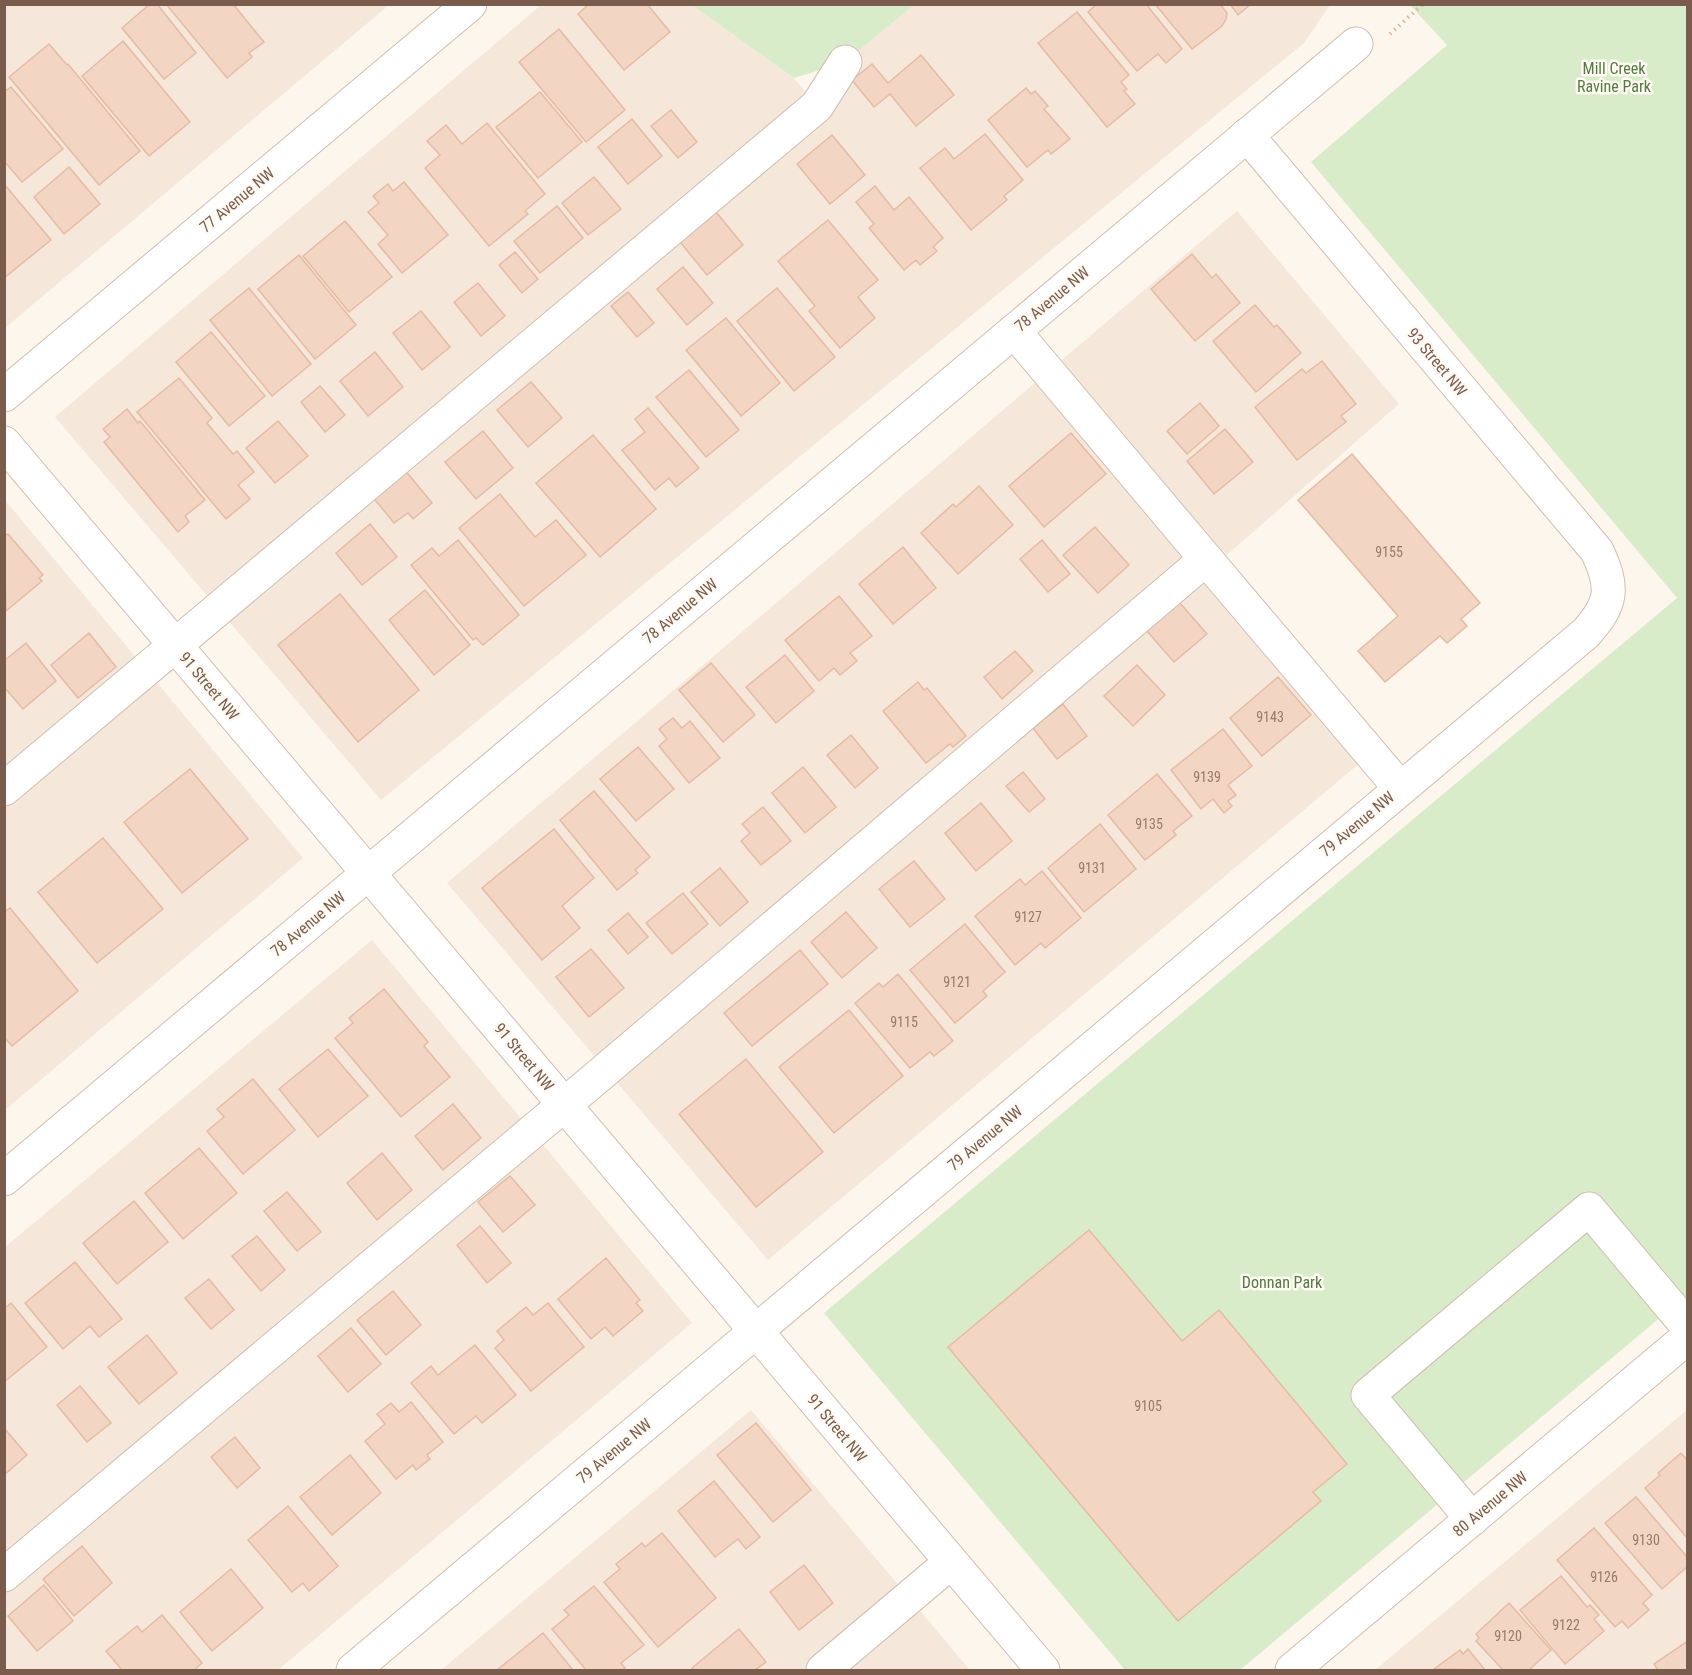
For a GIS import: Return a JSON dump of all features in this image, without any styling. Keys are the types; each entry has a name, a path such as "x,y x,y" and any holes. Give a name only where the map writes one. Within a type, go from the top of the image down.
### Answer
{"street":[{"name":"77 Avenue NW","path":"4,395 470,4"},
{"name":"78 Avenue NW","path":"4,1179 1356,44"},
{"path":"4,789 176,647 817,106 845,62"},
{"name":"93 Street NW","path":"1247,135 1597,551 1609,583 1607,597"},
{"path":"1014,331 1400,788"},
{"name":"91 Street NW","path":"4,443 1042,1671"},
{"path":"4,1575 564,1105 1206,559"},
{"name":"79 Avenue NW","path":"353,1671 1586,633 1600,614 1607,597"},
{"path":"1472,1519 1368,1395 1589,1209 1688,1326"},
{"name":"80 Avenue NW","path":"1292,1671 1688,1338"},
{"path":"824,1671 951,1562"}],"shaded area":[{"path":"5,5 389,5 5,328"},
{"path":"541,5 692,5 794,78 817,106 845,62 914,5 1330,5 1304,43 381,800 55,417"},
{"path":"1237,211 1399,404 1220,561 1380,746 768,1260 447,883"},
{"path":"4,499 303,858 5,1110 4,1110"},
{"path":"372,940 692,1323 278,1670 5,1670 5,1247"},
{"path":"751,1410 970,1670 441,1670"},
{"path":"1687,1410 1687,1670 1375,1670"}],"green space":[{"path":"692,5 914,5 845,62 794,78"},
{"name":"Donnan Park","path":"1410,5 1687,5 1687,1295 1240,1670 1125,1670 824,1313 1677,598 1311,162 1447,45"}],"building":[{"path":"150,4 157,4 196,53 164,79 122,28"},
{"path":"166,4 233,4 264,42 249,53 252,57 227,78"},
{"path":"589,4 647,4 670,32 624,70 578,14"},
{"path":"1097,4 1146,4 1182,49 1166,63 1158,54 1137,71 1088,12"},
{"path":"1155,4 1220,4 1227,13 1226,19 1222,26 1192,49"},
{"path":"1230,4 1251,4 1238,15"},
{"path":"1077,12 1129,75 1121,82 1127,89 1124,91 1135,104 1107,127 1038,43"},
{"path":"559,29 625,110 586,142 519,62"},
{"path":"123,41 190,122 149,156 82,76"},
{"path":"49,44 140,151 99,185 9,77"},
{"path":"921,55 954,95 916,126 890,94 874,107 852,80 872,64 888,83"},
{"path":"11,87 63,149 22,182 4,161 4,92"},
{"path":"1026,88 1031,94 1035,91 1048,106 1044,109 1070,139 1051,154 1048,150 1027,167 988,120"},
{"path":"540,92 582,142 538,178 496,127"},
{"path":"671,110 697,142 678,158 651,126"},
{"path":"632,119 662,156 628,184 598,147"},
{"path":"487,123 545,194 525,211 528,214 489,246 425,168 440,155 427,141 446,125 462,144"},
{"path":"985,134 1023,180 1004,196 1007,200 971,230 920,168 945,148 954,159"},
{"path":"832,135 865,175 830,204 797,164"},
{"path":"69,167 100,204 64,234 34,197"},
{"path":"594,177 621,209 588,235 562,203"},
{"path":"404,182 448,235 402,273 378,244 388,235 368,212 379,203 373,196 388,184 393,191"},
{"path":"4,184 51,240 4,278"},
{"path":"875,186 894,210 909,197 943,238 933,247 937,251 920,265 916,260 904,270 869,228 874,224 856,202"},
{"path":"557,206 583,238 540,273 514,241"},
{"path":"712,207 743,245 707,275 676,237"},
{"path":"828,220 878,280 858,297 875,318 840,348 809,311 815,306 778,261"},
{"path":"345,221 392,277 349,312 303,256"},
{"path":"515,252 538,279 522,293 499,265"},
{"path":"1192,254 1212,278 1216,274 1240,303 1195,341 1151,289"},
{"path":"299,255 356,325 315,359 258,289"},
{"path":"683,267 713,303 687,325 657,289"},
{"path":"478,283 505,316 481,336 454,302"},
{"path":"249,288 311,364 272,396 210,320"},
{"path":"777,288 835,357 794,391 737,321"},
{"path":"628,292 654,323 637,337 611,306"},
{"path":"1255,305 1274,327 1277,325 1301,353 1256,392 1213,341"},
{"path":"421,311 450,347 422,370 393,333"},
{"path":"726,318 780,383 741,416 686,350"},
{"path":"211,332 265,396 229,426 176,362"},
{"path":"375,352 403,387 368,416 340,381"},
{"path":"1322,361 1356,404 1341,416 1346,422 1297,460 1255,407 1302,369 1306,373"},
{"path":"689,370 739,430 706,457 656,397"},
{"path":"179,378 212,418 207,423 233,454 237,451 254,472 238,485 250,499 226,519 137,412"},
{"path":"531,382 562,418 528,447 497,410"},
{"path":"320,386 345,415 325,432 301,402"},
{"path":"1200,403 1219,426 1187,454 1167,431"},
{"path":"648,408 699,468 676,487 669,478 655,490 622,450 645,432 635,419"},
{"path":"127,409 138,423 140,421 205,500 185,516 189,522 178,532 104,442 110,437 103,429"},
{"path":"278,421 308,456 275,483 246,448"},
{"path":"1225,429 1253,462 1214,494 1187,461"},
{"path":"483,431 513,468 476,499 445,462"},
{"path":"1071,433 1106,474 1044,527 1009,486"},
{"path":"593,435 656,509 600,557 536,483"},
{"path":"1352,454 1480,603 1461,619 1467,626 1447,643 1440,636 1385,682 1358,651 1398,616 1298,500"},
{"path":"404,469 432,503 413,519 408,513 394,523 372,496"},
{"path":"979,486 1013,525 958,574 921,533 953,504 956,507"},
{"path":"500,494 535,537 556,520 586,555 524,606 459,528"},
{"path":"370,524 397,557 362,585 336,553"},
{"path":"1095,527 1129,565 1098,593 1063,555"},
{"path":"8,534 43,575 39,578 42,581 6,611 4,536"},
{"path":"458,540 519,615 483,645 476,638 473,640 411,565 432,548 439,556"},
{"path":"1042,540 1070,574 1048,592 1020,559"},
{"path":"903,547 936,588 893,624 859,584"},
{"path":"425,590 470,645 434,675 389,620"},
{"path":"340,594 419,690 358,742 278,645"},
{"path":"839,596 872,636 850,653 857,661 840,675 834,668 819,681 785,640"},
{"path":"1179,602 1207,634 1174,662 1146,630"},
{"path":"89,633 116,667 78,698 51,665"},
{"path":"26,643 56,681 23,709 4,687 4,661"},
{"path":"1015,651 1033,671 1002,699 984,677"},
{"path":"785,655 814,691 776,723 746,687"},
{"path":"711,663 755,715 723,742 679,690"},
{"path":"1137,665 1165,695 1133,726 1104,696"},
{"path":"1278,677 1311,715 1262,756 1230,718"},
{"path":"918,682 924,690 927,688 966,736 953,747 950,744 926,763 883,711"},
{"path":"1063,704 1087,736 1057,759 1033,728"},
{"path":"673,718 682,728 690,721 720,758 689,783 659,746 667,739 659,729"},
{"path":"1223,729 1252,766 1228,785 1236,795 1228,801 1232,806 1224,813 1213,799 1201,809 1171,770"},
{"path":"851,735 878,768 855,788 827,755"},
{"path":"638,747 674,789 636,821 600,779"},
{"path":"803,767 836,807 805,833 772,793"},
{"path":"190,769 248,839 182,893 124,822"},
{"path":"1023,772 1045,799 1029,812 1006,786"},
{"path":"1157,774 1192,816 1173,831 1176,835 1145,860 1108,815"},
{"path":"594,791 650,857 635,870 638,873 617,890 560,820"},
{"path":"981,803 1012,841 976,871 945,833"},
{"path":"763,807 791,841 761,865 741,841 750,833 742,824"},
{"path":"1100,824 1136,869 1084,912 1048,868"},
{"path":"554,829 594,878 562,906 580,928 542,960 482,888"},
{"path":"103,838 163,909 97,963 38,892"},
{"path":"914,861 945,899 910,927 879,889"},
{"path":"720,868 748,902 720,926 691,892"},
{"path":"1042,871 1081,918 1045,948 1041,943 1015,965 975,916 1020,879 1025,885"},
{"path":"683,893 708,924 672,954 646,923"},
{"path":"10,908 78,991 12,1046 4,1037 4,912"},
{"path":"846,912 877,948 842,978 811,942"},
{"path":"628,913 648,937 628,954 608,930"},
{"path":"965,924 1005,972 983,991 987,996 955,1023 910,970"},
{"path":"591,949 624,988 589,1017 556,977"},
{"path":"800,950 828,984 752,1046 724,1013"},
{"path":"898,974 953,1041 934,1056 930,1052 910,1068 855,1003 879,983 883,987"},
{"path":"384,989 428,1042 424,1046 450,1077 401,1117 335,1038 353,1023 349,1018"},
{"path":"849,1010 903,1076 834,1133 779,1067"},
{"path":"328,1049 368,1096 318,1137 279,1089"},
{"path":"746,1059 823,1152 756,1207 679,1114"},
{"path":"253,1079 295,1130 243,1174 207,1131 224,1117 217,1109"},
{"path":"453,1104 481,1138 443,1170 415,1136"},
{"path":"199,1148 237,1193 183,1239 145,1193"},
{"path":"382,1153 412,1190 377,1220 347,1183"},
{"path":"510,1176 535,1205 503,1232 478,1202"},
{"path":"287,1192 321,1232 297,1251 264,1211"},
{"path":"134,1201 168,1242 117,1284 83,1243"},
{"path":"480,1226 511,1263 487,1283 457,1245"},
{"path":"1089,1230 1182,1341 1219,1310 1347,1464 1313,1492 1321,1501 1178,1621 948,1347"},
{"path":"257,1236 285,1270 261,1291 232,1256"},
{"path":"606,1258 640,1300 636,1303 643,1311 613,1336 605,1327 591,1339 558,1299"},
{"path":"75,1262 122,1319 99,1337 90,1326 63,1349 25,1303"},
{"path":"209,1279 234,1310 211,1329 185,1298"},
{"path":"393,1291 421,1325 386,1355 357,1320"},
{"path":"11,1303 47,1347 4,1382 4,1309"},
{"path":"548,1303 584,1347 531,1391 495,1348 504,1340 497,1331 526,1307 533,1315"},
{"path":"351,1328 381,1364 348,1392 318,1356"},
{"path":"147,1335 177,1373 139,1404 108,1367"},
{"path":"475,1345 516,1395 482,1423 476,1416 454,1434 411,1383 431,1366 438,1375"},
{"path":"80,1386 111,1423 87,1442 57,1405"},
{"path":"411,1402 443,1442 427,1455 430,1459 416,1470 413,1465 396,1479 365,1441 385,1424 377,1414 391,1403 399,1412"},
{"path":"756,1423 811,1490 773,1522 717,1455"},
{"path":"4,1428 27,1455 4,1475"},
{"path":"235,1437 260,1468 237,1488 211,1457"},
{"path":"1681,1453 1688,1461 1688,1539 1645,1488"},
{"path":"350,1455 381,1493 332,1535 300,1497"},
{"path":"714,1481 760,1537 746,1549 738,1539 715,1557 678,1511"},
{"path":"1636,1497 1688,1558 1688,1566 1662,1589 1605,1523"},
{"path":"288,1506 338,1566 309,1591 303,1583 292,1592 248,1540"},
{"path":"1594,1528 1652,1595 1643,1603 1649,1610 1628,1628 1622,1621 1615,1627 1557,1560"},
{"path":"662,1533 716,1598 658,1647 604,1582 620,1569 616,1564 642,1543 645,1547"},
{"path":"82,1546 112,1583 74,1616 43,1579"},
{"path":"804,1565 833,1603 799,1630 770,1592"},
{"path":"231,1569 263,1608 212,1651 180,1612"},
{"path":"1561,1576 1587,1607 1590,1605 1599,1615 1594,1619 1604,1631 1565,1664 1520,1610"},
{"path":"44,1585 73,1621 37,1651 8,1616"},
{"path":"594,1586 644,1645 621,1663 625,1668 622,1670 586,1670 552,1629 569,1615 564,1610"},
{"path":"1509,1603 1551,1650 1529,1670 1503,1670 1476,1641 1479,1638 1476,1634"},
{"path":"162,1615 202,1663 194,1670 122,1670 106,1651 137,1626 142,1632"},
{"path":"739,1629 766,1662 755,1670 694,1670 692,1668"},
{"path":"543,1633 573,1670 497,1670"},
{"path":"1688,1641 1688,1670 1658,1670 1654,1664"},
{"path":"1468,1649 1485,1670 1434,1669 1460,1650 1463,1654"}],"park label":[{"name":"Mill Creek Ravine Park","path":"1614,77"}]}
